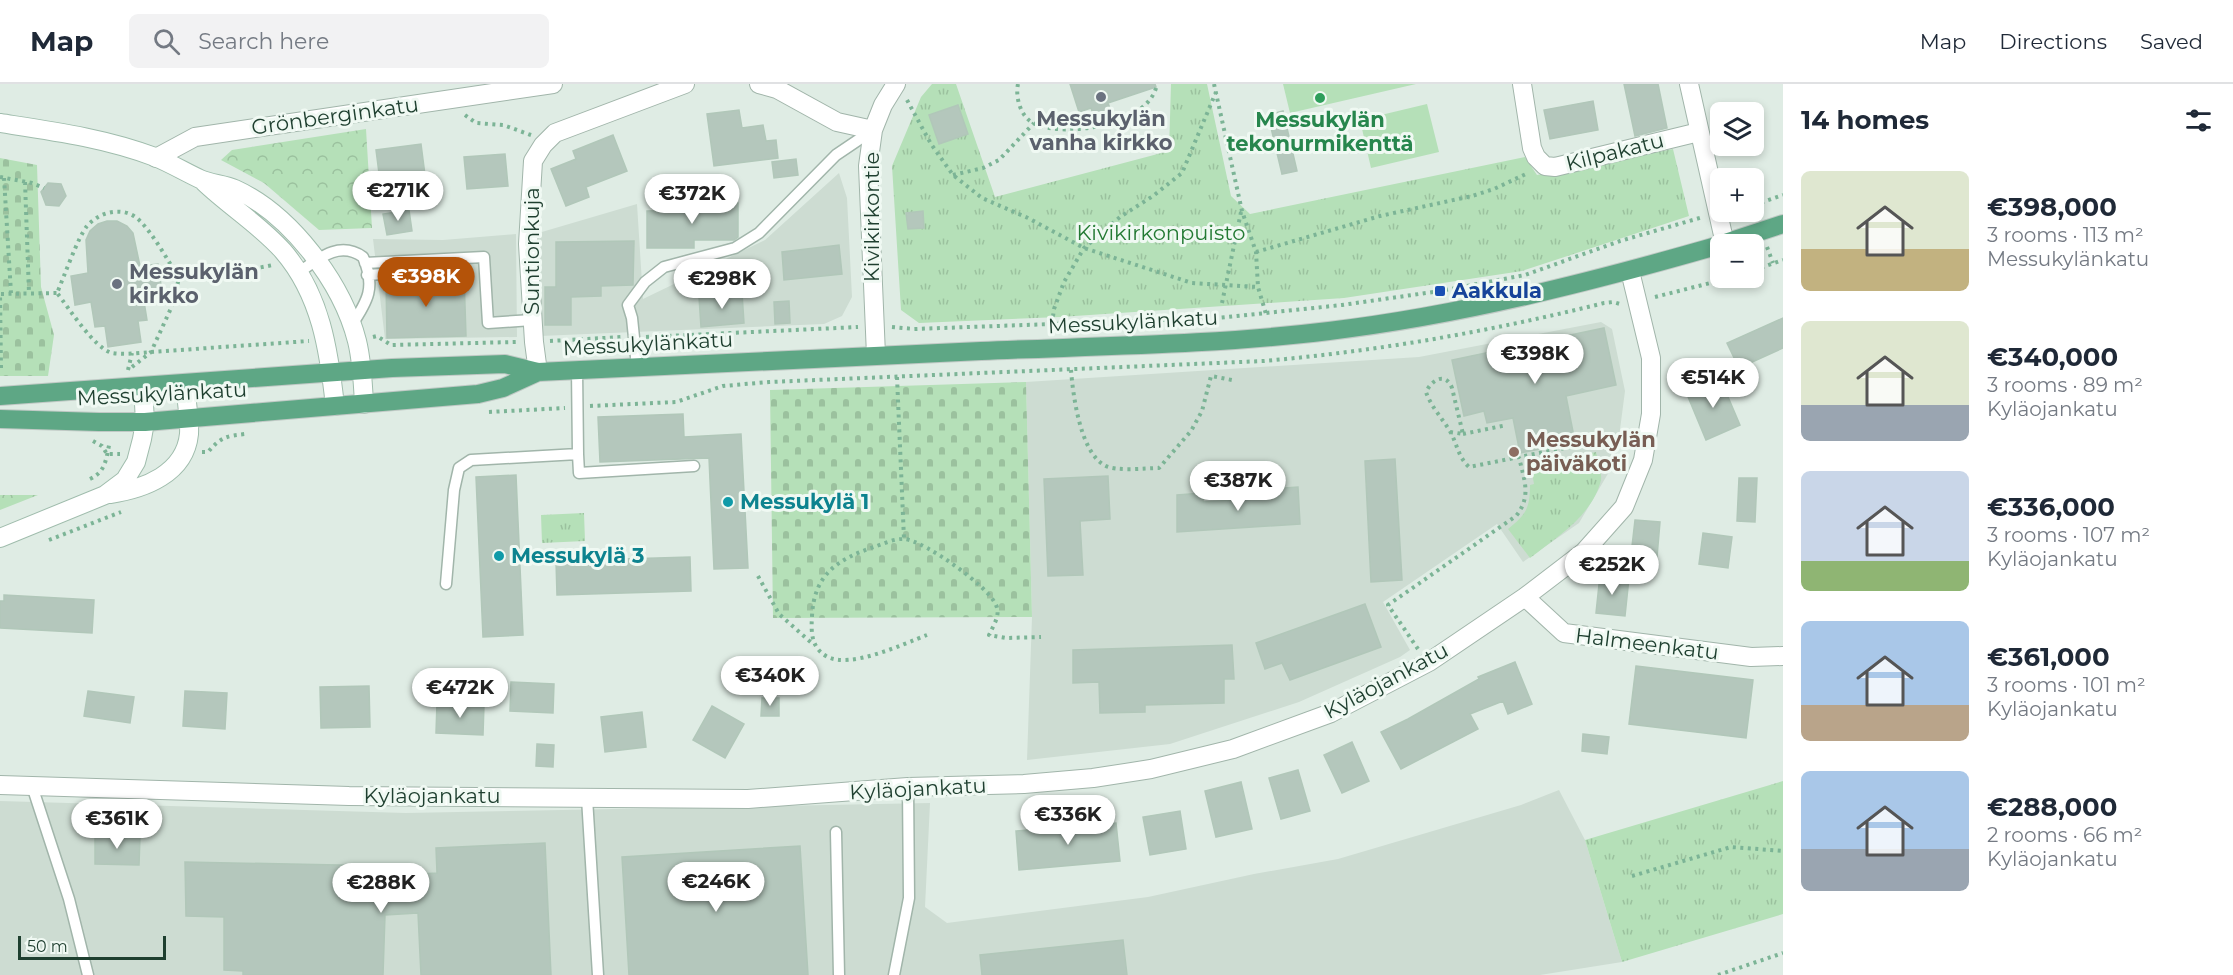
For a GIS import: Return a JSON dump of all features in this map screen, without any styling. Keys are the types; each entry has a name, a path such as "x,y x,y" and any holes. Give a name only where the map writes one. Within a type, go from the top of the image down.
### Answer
{"main road":[{"name":"Messukylänkatu","path":"1752,234 1783,224"},
{"name":"Messukylänkatu","path":"0,396 132,382 185,383 362,370 505,364 538,372 1222,341 1329,331 1474,308 1553,291 1710,248"},
{"name":"Messukylänkatu","path":"0,419 145,422 364,404 478,394 503,388 538,372"}],"street":[{"name":"Grönberginkatu","path":"156,158 195,137 553,84"},
{"path":"543,145 555,133 685,84"},
{"path":"759,84 795,92 837,122 873,130"},
{"name":"Kilpakatu","path":"1522,84 1532,148 1536,157 1545,166 1555,167 1699,132"},
{"path":"1689,84 1710,181"},
{"name":"Kivikirkontie","path":"876,355 868,166 873,130 883,105 900,90"},
{"path":"0,123 104,140 156,158 202,180 234,189 275,214 300,238 332,285 354,332 362,370 364,404"},
{"name":"Suntionkuja","path":"538,372 532,320 528,244 533,161 543,145"},
{"path":"202,180 223,201 269,238 283,252 298,273 318,312 326,340 335,406"},
{"name":"Kyläojankatu","path":"0,785 349,796 748,799 908,787 1024,784 1093,778 1151,769 1233,749 1331,713 1429,662 1525,597 1584,552 1624,507 1643,460 1651,414 1651,358 1630,271"},
{"path":"105,495 125,480 132,471 139,454 145,422 132,382"},
{"path":"0,538 105,495 131,491 165,475 184,453 189,434 185,383"},
{"name":"Halmeenkatu","path":"1525,597 1564,633 1751,657 1783,656"}],"lane":[{"path":"637,367 632,318 628,305 645,282 664,267 735,248 759,233 836,155 873,130"},
{"path":"298,273 333,250 348,250 363,257 370,289 367,303 354,332"},
{"path":"365,263 484,256 488,323 532,320"},
{"path":"367,275 429,271"},
{"path":"577,370 579,472 694,466"},
{"path":"446,584 454,490 459,468 471,460 578,454"},
{"path":"32,786 69,899 88,975"},
{"path":"894,975 909,898 908,787"},
{"path":"587,798 598,975"},
{"path":"836,832 839,975"}],"path":[{"path":"1018,84 1016,93 1021,110 1034,123 1057,129 1088,128 1113,123 1131,116 1148,102 1157,84"},
{"path":"1214,84 1242,211 1256,252 1258,287 1266,314"},
{"path":"900,90 931,144 953,175 982,198 1028,218 1084,248 1192,283 1258,287"},
{"path":"1052,324 1054,309 1064,282 1084,248 1120,217 1153,196 1182,173 1216,92"},
{"path":"462,112 476,123 503,125 524,131 543,145"},
{"path":"953,175 983,168 999,159 1034,123"},
{"path":"1256,252 1380,216 1472,196 1494,189 1545,166"},
{"path":"11,293 2,178 44,188"},
{"path":"25,182 30,293"},
{"path":"1764,202 1783,195"},
{"path":"1222,303 1242,211"},
{"path":"57,293 87,227 98,217 113,212 126,212 140,221 180,278"},
{"path":"354,332 377,336 391,345 534,342 874,326 914,329 1218,318 1266,314 1440,291 1525,275 1620,241 1710,214"},
{"path":"1764,267 1783,260"},
{"path":"180,278 227,274 273,265"},
{"path":"151,352 172,306 180,278"},
{"path":"487,412 676,402 712,389 733,385 1264,361 1339,355 1494,328 1604,303 1613,302 1623,307 1710,283"},
{"path":"1,368 0,294 57,293"},
{"path":"57,293 100,345 112,352 151,352 326,340"},
{"path":"132,353 132,382"},
{"path":"1071,370 1073,396 1090,451 1104,465 1118,468 1160,468 1191,430 1202,411 1211,376 1232,380"},
{"path":"897,377 904,539"},
{"path":"1463,434 1450,382 1445,378 1437,378 1429,384 1426,392 1450,432 1463,462 1468,467 1636,433 1633,444"},
{"path":"85,481 102,471 106,463 114,422"},
{"path":"1450,432 1463,434 1507,425"},
{"path":"184,453 208,452 216,442 224,437 255,433"},
{"path":"92,440 102,446 107,454"},
{"path":"107,454 139,454"},
{"path":"1414,657 1421,652 1388,605 1516,516 1524,507 1527,497 1519,457"},
{"path":"815,646 811,632 812,609 823,577 842,559 904,539 931,550 977,582 987,592 997,606 998,616 988,635 1006,638 1041,637"},
{"path":"758,576 779,614 827,657 839,660 861,658 927,635"},
{"path":"1632,876 1731,847 1783,851"},
{"path":"1719,975 1783,953"}],"shaded area":[{"path":"839,173 847,198 852,297 842,316 824,324 540,336 535,234 637,204 643,299 765,240"},
{"path":"516,234 517,337 385,339 373,239 443,240"},
{"path":"1601,322 1612,329 1625,391 1616,460 1579,523 1523,562 1497,524 1383,602 1410,650 1400,657 1299,702 1170,744 1027,760 1032,617 1026,382 1419,357"},
{"path":"1559,790 1585,840 1622,962 1540,975 0,975 0,801 406,813 930,803 925,907 947,923 1148,897 1338,859 1521,805"}],"green space":[{"name":"Kivikirkonpuisto","path":"932,84 956,84 995,197 1169,151 1171,84 1207,84 1231,196 1250,214 1525,157 1537,175 1673,149 1689,216 1522,271 1344,298 1060,317 919,323 901,310 892,166 921,97"},
{"name":"Messukylän tekonurmikenttä","path":"1283,84 1416,84 1290,113"},
{"path":"1427,104 1439,152 1371,168 1360,120"},
{"path":"366,129 372,228 319,230 264,183 221,160 232,150"},
{"path":"0,158 37,165 41,287 54,335 48,376 0,376"},
{"path":"1026,382 1032,617 773,618 770,390"},
{"path":"1596,452 1601,480 1597,493 1572,525 1530,558 1508,529 1523,515 1528,505 1530,485 1534,484 1531,468 1535,465"},
{"path":"0,495 38,495 0,510"},
{"path":"584,513 585,541 542,543 541,515"},
{"path":"1783,781 1783,914 1622,962 1585,840"}],"building":[{"name":"Messukylän vanha kirkko","path":"1070,84 1155,84 1156,87 1108,103 1111,111 1094,117 1091,108 1079,112"},
{"path":"1624,84 1658,84 1667,128 1635,136"},
{"path":"1593,101 1598,130 1550,139 1544,110"},
{"path":"958,105 968,134 939,144 929,115"},
{"path":"739,110 742,128 763,125 766,141 776,140 778,158 714,166 707,114"},
{"path":"1283,111 1297,171 1282,174 1268,115"},
{"path":"613,135 627,171 586,187 589,197 566,206 551,169 576,159 573,151"},
{"path":"421,144 425,175 380,181 376,150"},
{"path":"505,154 508,186 467,189 464,157"},
{"path":"796,159 798,175 774,178 772,162"},
{"path":"48,183 61,184 66,196 59,206 46,205 41,192"},
{"path":"691,203 738,203 738,237 734,240 694,240 694,248 647,248 647,211 691,210"},
{"path":"409,210 412,231 387,235 383,214"},
{"path":"923,211 924,228 908,229 906,213"},
{"name":"Messukylän kirkko","path":"117,221 127,226 133,233 140,266 158,264 162,292 143,295 147,320 138,321 141,342 108,347 105,326 95,327 91,302 75,305 71,276 88,273 86,240 90,231 98,224"},
{"path":"634,241 633,285 601,286 601,296 571,297 571,325 545,325 545,287 556,287 556,242"},
{"path":"839,245 842,274 784,280 782,252"},
{"path":"464,275 466,336 387,338 386,281"},
{"path":"742,293 744,323 701,327 699,297"},
{"path":"789,301 790,323 775,324 774,302"},
{"path":"1783,318 1783,348 1739,368 1727,343"},
{"path":"1604,328 1616,385 1566,396 1575,442 1520,453 1513,418 1487,423 1484,411 1464,416 1452,360"},
{"path":"1720,378 1740,425 1706,440 1686,392"},
{"path":"683,414 684,437 741,434 748,568 714,569 709,458 600,462 598,417"},
{"path":"1395,459 1402,580 1371,582 1365,461"},
{"name":"Messukylä 3","path":"516,475 523,635 483,637 476,477"},
{"path":"1108,476 1110,519 1080,521 1083,575 1048,576 1044,479"},
{"path":"1739,478 1757,478 1755,522 1737,521"},
{"path":"1298,487 1300,524 1177,532 1177,495 1203,493 1203,502 1271,498 1270,489"},
{"path":"1635,520 1660,522 1657,557 1631,555"},
{"path":"1703,533 1732,537 1728,568 1699,564"},
{"path":"690,557 691,591 557,595 556,561"},
{"path":"1600,575 1629,578 1625,616 1596,613"},
{"path":"4,595 94,600 92,633 0,628 0,601 4,601"},
{"path":"1365,604 1381,647 1290,680 1282,663 1265,669 1256,643"},
{"path":"1232,645 1234,679 1224,679 1224,703 1145,705 1145,712 1100,713 1099,682 1073,683 1073,650"},
{"path":"1515,662 1532,704 1508,714 1503,701 1470,714 1478,729 1401,769 1381,732 1479,679 1478,677"},
{"path":"1636,666 1753,680 1746,738 1629,724"},
{"path":"511,682 554,684 553,713 510,711"},
{"path":"369,686 370,727 321,728 320,687"},
{"path":"88,691 134,697 130,723 84,716"},
{"path":"185,691 227,693 225,729 183,726"},
{"path":"762,698 779,698 779,716 761,716"},
{"path":"437,703 484,705 483,735 436,733"},
{"path":"712,706 744,724 725,758 693,740"},
{"path":"642,712 646,747 605,752 601,717"},
{"path":"1583,734 1609,737 1607,754 1582,751"},
{"path":"1352,742 1369,781 1342,793 1324,755"},
{"path":"537,744 554,745 553,767 536,766"},
{"path":"1298,770 1310,811 1281,819 1269,778"},
{"path":"1241,782 1252,829 1216,837 1205,791"},
{"path":"1180,811 1186,849 1150,855 1143,817"},
{"path":"1116,823 1120,861 1019,870 1016,831"},
{"path":"95,836 140,837 139,865 95,864"},
{"path":"545,843 551,975 421,975 418,913 385,915 383,975 243,975 243,971 224,970 224,917 186,916 185,862 387,866 386,876 437,873 436,848"},
{"path":"800,846 808,975 629,975 622,857"},
{"path":"1123,940 1127,975 982,975 980,955"}],"place":[{"name":"Messukylän vanha kirkko","path":"1101,97"},
{"name":"Messukylän tekonurmikenttä","path":"1320,98"},
{"name":"Messukylän kirkko","path":"117,284"},
{"name":"Aakkula","path":"1440,291"},
{"name":"Messukylän päiväkoti","path":"1514,452"},
{"name":"Messukylä 1","path":"728,502"},
{"name":"Messukylä 3","path":"499,556"}]}
